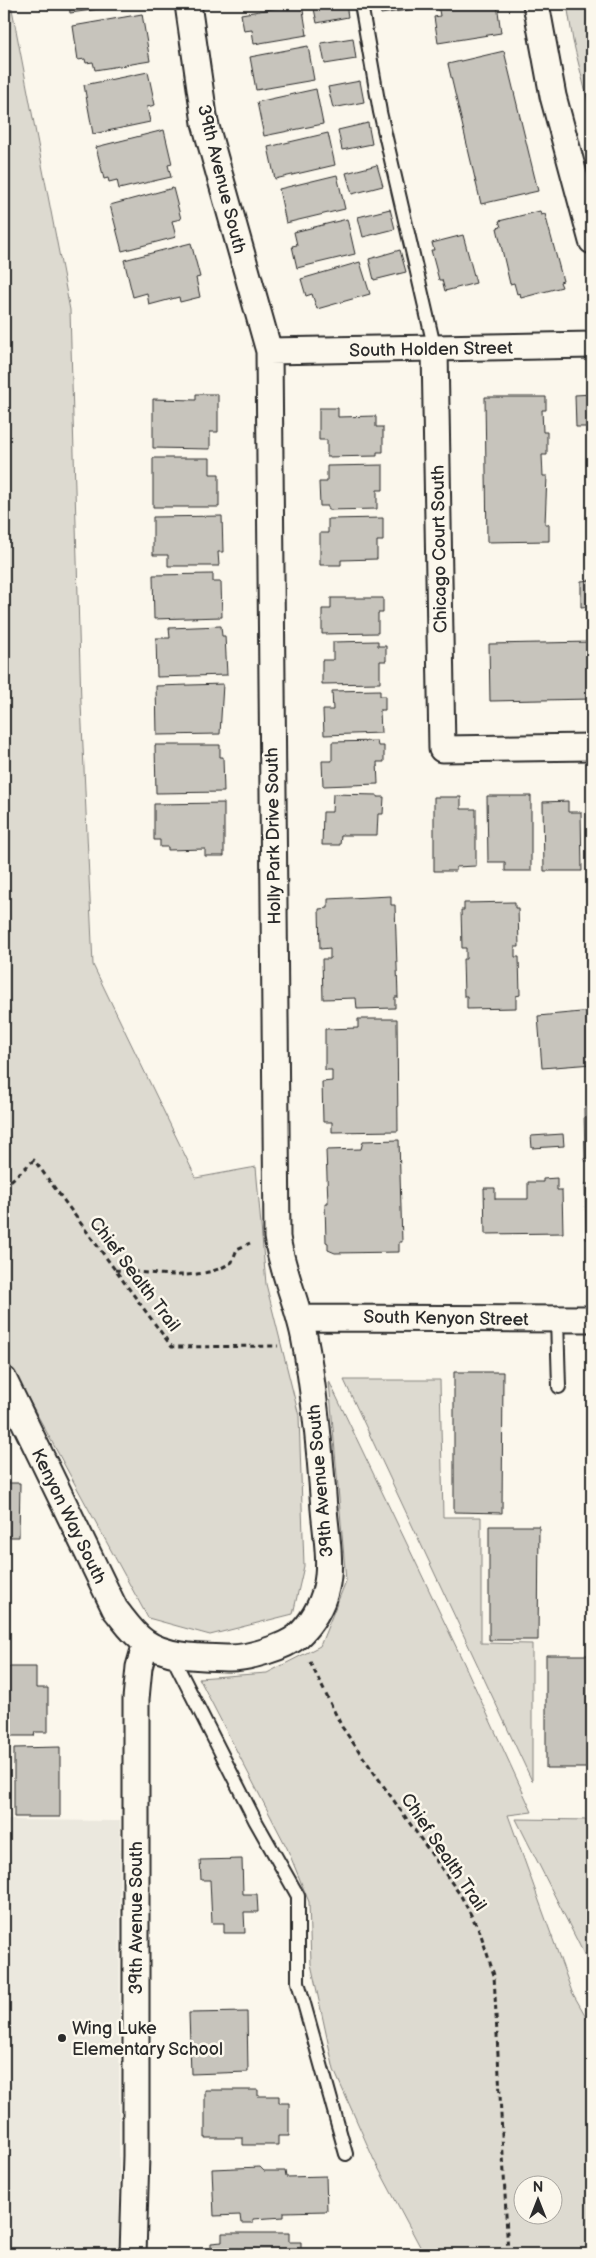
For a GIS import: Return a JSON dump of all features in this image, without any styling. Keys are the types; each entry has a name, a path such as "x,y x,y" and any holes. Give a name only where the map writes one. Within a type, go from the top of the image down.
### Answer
{"street":[{"name":"39th Avenue South","path":"188,4 205,123 269,351"},
{"path":"536,4 554,96 592,241"},
{"name":"South Holden Street","path":"269,351 435,350 592,346"},
{"name":"Chicago Court South","path":"435,350 442,749 592,747"},
{"name":"Holly Park Drive South","path":"269,351 277,1237 281,1260 300,1318"},
{"name":"39th Avenue South","path":"297,1637 317,1613 326,1588 328,1561 320,1456 306,1347 300,1318"},
{"name":"South Kenyon Street","path":"300,1318 592,1319"},
{"name":"Kenyon Way South","path":"4,1380 115,1609 128,1627 146,1643"},
{"path":"146,1643 170,1652 202,1657 237,1658 266,1651 297,1637"},
{"name":"39th Avenue South","path":"133,2254 136,2156 136,1699 139,1667 146,1643"}],"lane":[{"path":"361,4 380,112 435,350"},
{"path":"557,1319 558,1386"},
{"path":"170,1652 254,1820 298,1896 298,1982 346,2154"}],"path":[{"name":"Chief Sealth Trail","path":"4,1187 34,1160 172,1347 283,1346"},
{"path":"114,1270 196,1275 225,1267 232,1262 237,1249 250,1242 253,1246"},
{"name":"Chief Sealth Trail","path":"297,1637 342,1727 461,1896 480,1932 494,1975 508,2254"}],"shaded area":[{"path":"4,4 11,4 70,310 81,703 93,965 196,1178 256,1167 266,1284 299,1416 304,1566 293,1614 210,1635 148,1618 4,1354"},
{"path":"567,4 592,4 592,118 573,41"},
{"path":"344,1380 440,1380 443,1517 481,1517 481,1643 532,1644 532,1781"},
{"path":"329,1381 462,1659 532,1812 508,1815 572,1992 592,2027 592,2254 424,2254 374,2160 334,2070 311,1964 309,1902 287,1848 199,1678 267,1673 320,1646 346,1581"},
{"path":"516,1819 592,1820 592,1970"},
{"name":"Wing Luke Elementary School","path":"4,1820 120,1821 119,2254 4,2254"}],"building":[{"path":"69,4 128,4 129,5 70,13"},
{"path":"302,4 307,35 254,44 252,30 244,31 241,14"},
{"path":"313,4 346,4 348,17 317,23"},
{"path":"376,4 413,4 414,9 381,14 380,8 377,8"},
{"path":"438,4 497,4 501,33 438,43 434,17 440,16"},
{"path":"142,14 150,61 95,70 93,62 86,63 85,59 78,60 73,26"},
{"path":"353,38 356,59 325,64 321,43"},
{"path":"308,46 314,80 256,90 250,57"},
{"path":"504,51 538,191 481,204 448,64"},
{"path":"148,72 155,105 147,107 150,122 93,134 84,85"},
{"path":"360,81 364,102 333,108 328,87"},
{"path":"316,89 323,124 264,136 257,102"},
{"path":"368,123 372,144 342,150 338,130"},
{"path":"164,130 172,164 168,165 171,177 119,189 117,180 109,182 108,178 104,179 96,147"},
{"path":"328,133 335,165 275,179 268,147"},
{"path":"377,165 383,186 352,194 346,173"},
{"path":"337,175 345,209 286,223 279,189"},
{"path":"173,188 181,219 172,221 176,237 122,251 110,205"},
{"path":"390,209 395,229 363,237 358,217"},
{"path":"540,211 541,215 545,214 563,281 560,282 562,287 521,298 520,293 517,294 514,283 510,284 497,228 501,227 499,221"},
{"path":"347,219 355,254 297,268 292,246 297,245 294,232"},
{"path":"463,235 476,283 445,291 442,280 439,280 431,250 434,250 432,243"},
{"path":"191,243 200,277 196,278 200,297 180,302 179,297 149,305 147,293 133,297 124,260"},
{"path":"400,250 406,272 374,280 369,259"},
{"path":"360,262 370,294 317,309 312,294 306,296 301,279"},
{"path":"196,394 218,394 218,432 210,432 210,449 153,448 153,399 196,400"},
{"path":"592,394 592,427 576,427 575,395"},
{"path":"485,397 546,397 546,410 542,410 543,432 547,432 547,455 542,455 543,476 547,476 545,524 549,524 549,541 487,542"},
{"path":"319,408 338,408 338,417 376,416 376,427 383,427 383,452 377,452 377,456 327,457 327,440 319,440"},
{"path":"153,458 210,458 210,474 219,474 219,507 153,507"},
{"path":"383,465 383,490 377,490 377,509 328,510 328,506 320,506 319,482 327,482 327,466"},
{"path":"222,516 223,552 218,552 219,566 168,566 168,555 153,555 153,517"},
{"path":"383,518 383,541 377,541 377,559 341,560 341,565 320,565 320,533 328,533 328,519"},
{"path":"213,574 213,582 221,582 222,617 154,619 153,575"},
{"path":"592,580 592,606 581,607 581,581"},
{"path":"331,598 383,598 383,613 378,613 378,633 322,634 322,609 331,609"},
{"path":"221,626 222,636 225,636 227,675 157,677 156,638 170,638 169,628"},
{"path":"378,641 378,646 386,646 386,661 380,661 380,683 322,684 322,660 333,660 333,642"},
{"path":"592,642 592,699 490,701 489,644"},
{"path":"223,684 220,734 157,735 156,686"},
{"path":"380,690 380,696 385,696 385,710 380,710 381,733 324,735 323,710 333,710 332,691"},
{"path":"377,741 378,746 384,746 384,762 377,762 378,784 323,786 322,761 332,761 332,742"},
{"path":"155,745 220,745 220,757 223,757 224,792 156,793"},
{"path":"333,794 377,795 377,797 384,797 383,814 378,814 377,835 341,835 340,845 322,845 323,812 332,812"},
{"path":"487,796 531,796 531,871 505,871 505,862 488,862"},
{"path":"434,797 461,797 461,809 476,809 476,866 456,867 456,871 434,871"},
{"path":"568,801 568,812 581,812 582,871 544,871 543,802"},
{"path":"224,803 224,856 205,856 205,849 168,850 168,847 160,847 160,840 154,840 154,804"},
{"path":"391,896 391,905 395,905 398,997 395,997 395,1008 357,1009 356,998 323,999 322,959 330,959 330,948 320,949 319,909 328,908 328,899"},
{"path":"515,902 515,908 518,908 519,947 515,947 515,957 519,957 520,995 516,996 516,1008 467,1009 467,996 464,996 463,959 466,959 466,948 462,948 461,910 464,910 464,903"},
{"path":"592,1011 592,1064 542,1068 538,1016"},
{"path":"358,1019 397,1019 398,1131 332,1132 332,1122 323,1122 322,1082 332,1081 332,1070 325,1070 325,1029 358,1028"},
{"path":"584,1108 592,1108 592,1161 585,1161"},
{"path":"563,1134 564,1146 532,1148 531,1136"},
{"path":"399,1140 402,1242 399,1242 399,1252 335,1253 328,1250 325,1203 328,1203 326,1150 361,1149 363,1141"},
{"path":"557,1178 557,1190 562,1190 563,1233 485,1234 484,1188 495,1188 495,1199 528,1199 528,1182 543,1182 543,1179"},
{"path":"585,1184 592,1184 592,1241 586,1239"},
{"path":"454,1372 503,1372 502,1513 454,1512"},
{"path":"4,1483 20,1483 19,1537 4,1537"},
{"path":"489,1526 539,1526 538,1640 489,1640"},
{"path":"546,1655 592,1655 592,1768 546,1768"},
{"path":"4,1667 36,1667 36,1688 48,1688 48,1732 35,1732 34,1736 4,1736"},
{"path":"60,1747 60,1817 14,1817 14,1748"},
{"path":"242,1859 243,1894 257,1894 258,1912 244,1912 245,1933 224,1933 224,1923 212,1923 210,1880 201,1880 200,1860"},
{"path":"247,2012 248,2072 191,2074 189,2013"},
{"path":"205,2090 258,2090 258,2096 279,2096 279,2103 289,2103 289,2136 278,2136 278,2145 243,2145 243,2138 205,2138"},
{"path":"260,2167 264,2171 285,2171 286,2177 326,2176 327,2211 284,2212 284,2217 253,2219 253,2223 241,2223 240,2215 214,2216 212,2169"},
{"path":"222,2233 289,2233 289,2242 301,2242 301,2254 192,2254 192,2251 211,2251 211,2243 222,2242"}],"place":[{"name":"Wing Luke Elementary School","path":"62,2038"}]}
